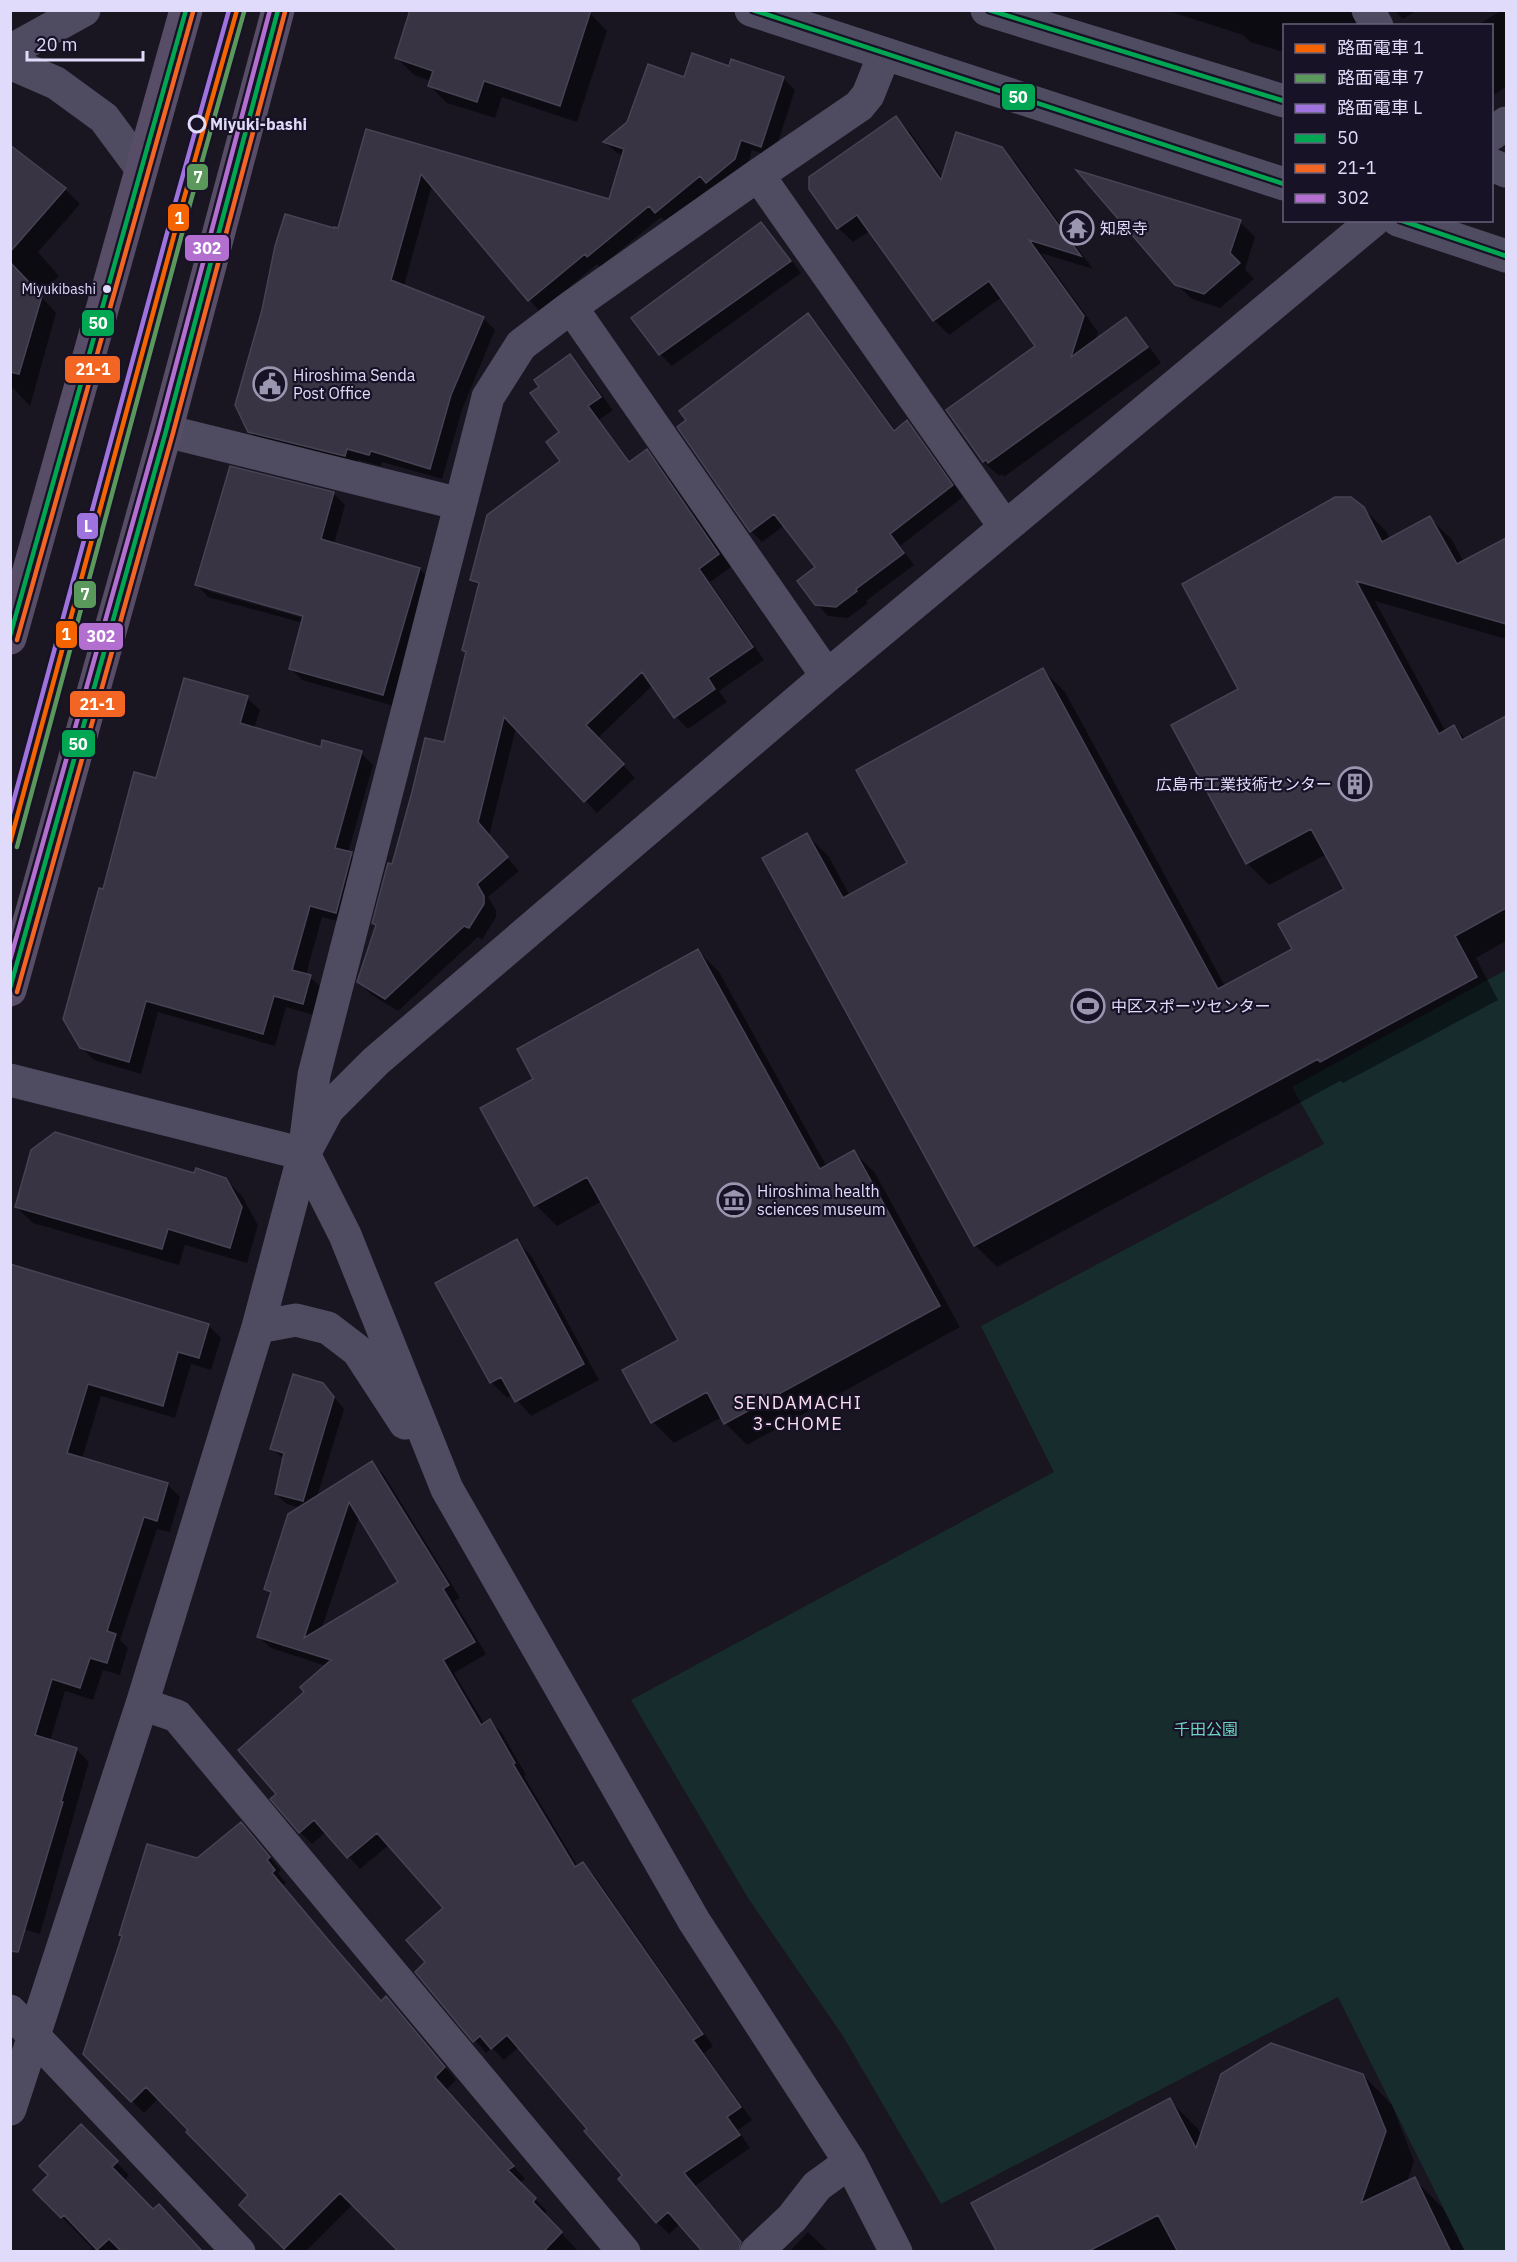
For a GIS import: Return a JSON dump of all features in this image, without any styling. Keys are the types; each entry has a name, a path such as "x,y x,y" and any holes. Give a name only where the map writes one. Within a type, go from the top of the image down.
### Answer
{"main road":[{"path":"10,638 186,10"},
{"path":"10,990 166,431 278,10"}],"street":[{"path":"10,51 84,10"},
{"path":"751,10 1283,184"},
{"path":"987,10 1052,20 1283,101"},
{"path":"1368,10 1376,24"},
{"path":"10,2109 142,1704 258,1326 304,1154 314,1075 488,398 521,345 571,307 859,106 868,95 884,55"},
{"path":"10,63 56,83 104,118 141,168"},
{"path":"1493,133 1506,123"},
{"path":"758,175 1005,527"},
{"path":"304,1154 328,1109 375,1061 827,676 1372,222"},
{"path":"1404,222 1506,256"},
{"path":"571,307 827,676"},
{"path":"166,431 460,504"},
{"path":"10,1080 304,1154 345,1235 445,1484"},
{"path":"258,1326 296,1320 328,1328 358,1351 445,1484 694,1921 850,2162 896,2252"},
{"path":"142,1704 177,1716 624,2252"},
{"path":"10,2011 239,2252"},
{"path":"756,2252 792,2218 817,2186 850,2162"}],"green space":[{"name":"千田公園","path":"1506,970 1506,2251 1465,2251 1338,1997 941,2204 843,2036 748,1898 631,1700 1054,1472 981,1326 1324,1144 1292,1087"}],"building":[{"path":"410,10 591,10 560,106 484,81 477,102 428,86 433,71 395,58"},
{"path":"692,53 729,66 731,59 784,77 761,147 741,140 735,159 706,183 700,176 655,213 649,206 587,257 585,254 528,301 421,174 391,280 484,317 451,395 430,469 371,451 369,455 347,449 345,456 248,432 235,405 262,310 275,246 285,214 338,228 366,129 609,199 624,149 603,142 627,122 648,64 684,77"},
{"path":"896,116 941,180 956,132 1002,147 1081,256 1029,240 1084,316 1071,357 1126,317 1148,347 988,463 986,460 983,462 946,410 1035,346 989,281 933,321 857,215 837,229 809,189 809,177"},
{"path":"10,145 66,188 10,252"},
{"path":"1076,170 1241,220 1230,253 1240,263 1204,294 1175,285"},
{"path":"761,222 791,261 659,355 631,318"},
{"path":"10,262 42,296 19,374 10,372"},
{"path":"808,313 894,431 907,420 953,485 890,534 904,553 836,607 815,605 797,581 815,567 774,514 750,532 677,427 686,420 679,411"},
{"path":"570,354 601,397 588,406 629,462 647,449 719,554 699,569 753,647 708,678 715,689 674,718 642,672 586,725 624,764 584,802 504,717 478,822 508,857 477,884 484,896 484,904 469,928 464,926 385,999 357,982 376,925 372,923 388,863 392,864 425,738 444,742 466,652 462,650 479,583 470,580 487,515 560,461 546,442 559,432 530,393 539,387 534,380"},
{"path":"230,466 334,492 321,539 420,568 383,695 289,669 303,616 195,585"},
{"path":"1335,497 1351,497 1364,507 1382,542 1430,516 1457,564 1506,538 1506,624 1356,581 1439,734 1454,725 1462,740 1506,716 1506,908 1455,936 1477,977 1320,1062 1318,1059 974,1246 762,858 807,833 843,898 907,863 856,770 1043,668 1218,989 1292,949 1278,924 1344,889 1311,829 1246,864 1171,725 1238,689 1182,584"},
{"path":"184,678 248,696 240,723 321,747 322,740 362,751 335,848 352,852 336,913 310,906 292,970 311,975 303,1004 274,996 263,1034 146,1001 129,1062 80,1048 63,1019 99,888 103,889 134,772 156,778"},
{"path":"698,949 820,1169 854,1150 940,1306 724,1424 707,1392 651,1423 622,1370 678,1340 587,1177 534,1206 480,1108 533,1079 517,1049"},
{"path":"55,1132 194,1173 196,1168 226,1178 242,1207 230,1248 168,1229 162,1249 15,1207 31,1150"},
{"path":"517,1239 584,1364 515,1402 501,1377 490,1383 435,1283"},
{"path":"10,1264 209,1324 199,1358 178,1352 163,1406 88,1384 67,1453 168,1483 157,1521 144,1517 107,1631 116,1634 107,1663 90,1658 80,1688 52,1679 35,1735 77,1748 18,1952 10,1951"},
{"path":"293,1374 323,1383 334,1397 303,1501 275,1494 284,1453 270,1449"},
{"path":"372,1461 449,1585 443,1589 475,1642 443,1660 481,1725 490,1719 515,1763 513,1764 575,1867 583,1862 703,2034 693,2040 741,2107 727,2117 740,2135 684,2173 741,2242 738,2252 703,2252 668,2212 656,2223 618,2179 622,2175 584,2131 587,2129 507,2035 491,2049 480,2036 473,2042 415,1972 425,1962 406,1940 443,1908 377,1833 347,1858 314,1820 299,1833 270,1799 276,1794 238,1750 304,1692 300,1687 331,1660 257,1637 271,1592 264,1589 288,1514","holes":["349,1502 398,1582 304,1638"]},
{"path":"241,1822 270,1857 267,1860 275,1870 272,1873 381,2001 386,1996 445,2067 435,2077 514,2166 508,2170 536,2198 533,2202 562,2232 543,2252 399,2252 340,2193 284,2249 239,2205 248,2195 186,2132 188,2130 146,2087 131,2102 83,2054 122,1936 119,1935 147,1844 197,1858"},
{"path":"1271,2043 1363,2074 1386,2131 1361,2203 1415,2177 1451,2252 1178,2252 1158,2215 1087,2252 997,2252 971,2203 1170,2098 1196,2148 1221,2074"},
{"path":"81,2124 118,2161 112,2167 153,2209 159,2204 203,2252 122,2252 109,2239 97,2250 64,2215 61,2218 33,2190 48,2175 39,2166"}],"tram line":[{"name":"L","path":"10,814 229,10"},
{"name":"1","path":"10,843 237,10"},
{"name":"7","path":"17,847 244,12"}],"transit line":[{"name":"50","path":"10,636 186,10"},
{"name":"302","path":"10,960 159,429 270,10"},
{"name":"50","path":"10,988 166,431 278,10"},
{"name":"50","path":"753,10 1283,184"},
{"name":"50","path":"989,10 1283,101"},
{"name":"21-1","path":"17,640 193,12"},
{"name":"21-1","path":"17,992 173,433 285,12"},
{"name":"50","path":"1406,222 1506,256"}],"place":[{"name":"Miyuki-bashi","path":"197,124"},
{"name":"知恩寺","path":"1077,228"},
{"name":"Miyukibashi","path":"107,289"},
{"name":"Hiroshima Senda Post Office","path":"270,384"},
{"name":"広島市工業技術センター","path":"1355,784"},
{"name":"中区スポーツセンター","path":"1088,1006"},
{"name":"Hiroshima health sciences museum","path":"734,1200"}],"district":[{"name":"SENDAMACHI 3-CHOME","path":"798,1412"}]}
